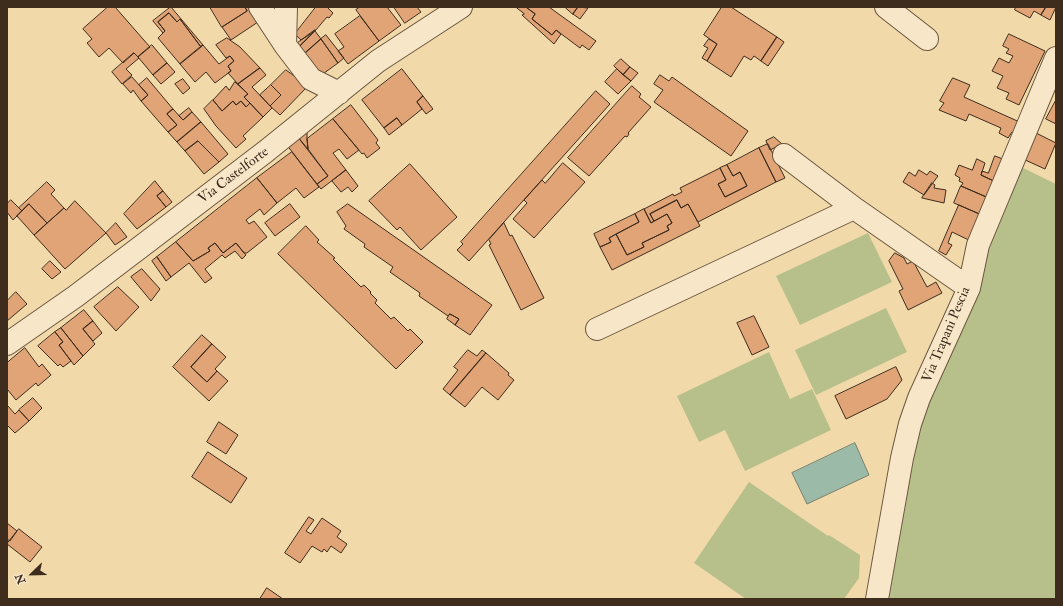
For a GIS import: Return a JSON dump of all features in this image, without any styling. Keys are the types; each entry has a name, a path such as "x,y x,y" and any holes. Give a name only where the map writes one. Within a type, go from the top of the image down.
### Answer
{"street":[{"path":"260,7 310,79 339,93"},
{"path":"285,45 286,7"},
{"name":"Via Castelforte","path":"7,344 76,296 151,239 378,61 461,7"},
{"path":"886,7 927,39"},
{"name":"Via Trapani Pescia","path":"876,599 902,458 910,424 919,398 968,288 978,245 1056,58"},
{"path":"784,155 854,208 968,288"},
{"path":"597,329 854,208"}],"green space":[{"path":"1019,166 1056,184 1056,599 885,599 920,422"},
{"path":"868,233 892,282 800,325 776,276"},
{"path":"886,308 907,352 816,395 795,350"},
{"path":"769,352 790,399 812,389 831,430 745,471 725,430 699,442 677,396"},
{"path":"749,482 828,536 829,535 860,555 859,578 844,599 746,599 694,563"}],"shaded area":[{"path":"855,443 869,475 807,504 792,473"}],"building":[{"path":"108,7 115,7 150,47 138,57 134,53 123,63 109,48 99,57 87,43 92,39 83,29"},
{"path":"171,7 203,45 201,47 180,19 177,22 169,13 158,22 165,31 163,33 153,21"},
{"path":"210,7 245,7 247,11 222,27"},
{"path":"245,7 248,7 258,22 231,40 222,27 247,11"},
{"path":"316,7 327,7 333,13 329,18 327,17 315,31 301,40 295,34"},
{"path":"360,7 387,7 401,25 379,41 356,10"},
{"path":"394,7 417,7 421,12 405,23"},
{"path":"516,7 526,7 535,14 532,19 552,35 556,30 561,34 554,44 522,15 524,14"},
{"path":"526,7 549,7 596,41 589,50 582,45 580,48 556,30 552,35 532,19 535,14"},
{"path":"565,7 578,7 573,14"},
{"path":"578,7 588,8 580,19 573,14"},
{"path":"722,7 731,7 777,37 761,61 754,56 751,60 744,56 731,77 707,61 717,44 704,35"},
{"path":"1016,7 1046,7 1041,15 1034,11 1030,18 1015,10"},
{"path":"1046,7 1056,7 1050,20 1041,15"},
{"path":"169,13 177,22 180,19 201,47 180,64 158,38 165,31 158,22"},
{"path":"360,16 379,41 348,64 338,51 344,47 335,34"},
{"path":"315,30 298,48 295,45"},
{"path":"315,31 321,39 303,55 298,48"},
{"path":"1009,34 1045,51 1019,105 1006,99 1009,93 997,88 1003,76 992,71 999,58 1009,63 1013,56 1006,53 1009,49 1003,46"},
{"path":"326,35 344,58 338,63 321,39"},
{"path":"777,37 784,42 768,66 761,61"},
{"path":"227,38 240,47 260,68 238,84 228,73 231,71 228,66 234,61 230,56 226,58 216,45"},
{"path":"321,39 338,63 320,76 303,55"},
{"path":"709,39 717,44 707,61 702,58 708,48 704,46"},
{"path":"152,45 167,63 153,75 138,57"},
{"path":"203,45 219,64 230,56 234,61 228,66 231,71 215,83 206,72 195,82 180,64"},
{"path":"134,53 139,58 126,69 132,75 122,84 112,72"},
{"path":"621,59 630,67 623,75 614,66"},
{"path":"167,63 175,72 161,84 153,75"},
{"path":"630,67 638,73 631,81 623,75"},
{"path":"260,68 266,75 252,87 272,108 263,117 244,97 248,94 238,84"},
{"path":"402,69 423,96 417,102 422,109 402,125 397,118 384,128 362,100"},
{"path":"617,69 631,81 618,94 605,82"},
{"path":"286,70 308,86 280,115 270,106 281,95 271,85"},
{"path":"660,75 669,81 672,77 748,131 731,156 654,102 663,90 654,84"},
{"path":"132,77 148,95 141,101 133,90 131,93 123,84"},
{"path":"147,78 173,109 167,114 177,125 168,132 141,101 148,95 139,85"},
{"path":"953,78 970,85 964,97 1024,124 1019,135 1012,132 1008,138 999,133 1001,128 969,114 966,121 939,110 944,103 940,101"},
{"path":"183,79 190,88 183,94 175,84"},
{"path":"235,82 248,94 244,97 250,103 246,107 241,101 236,105 233,101 222,111 213,100 226,86 229,90"},
{"path":"271,85 281,95 270,106 260,95"},
{"path":"632,86 641,94 639,97 651,107 628,133 629,134 627,137 625,136 589,176 568,158"},
{"path":"596,91 610,104 469,261 457,250 463,244 461,242"},
{"path":"423,96 433,109 426,114 417,102"},
{"path":"213,100 222,111 233,101 236,105 241,101 246,107 250,103 263,117 243,136 246,139 236,148 216,126 204,109"},
{"path":"1056,100 1056,124 1046,119"},
{"path":"351,105 378,140 376,143 380,148 367,158 333,119"},
{"path":"189,108 192,112 183,120 179,116"},
{"path":"173,109 183,120 192,112 201,122 177,142 168,132 177,125 167,114"},
{"path":"397,118 402,125 389,135 384,128"},
{"path":"333,119 359,150 347,159 339,149 333,153 346,170 321,189 317,184 328,176 308,149 307,139"},
{"path":"201,122 228,154 219,162 198,141 185,151 177,142"},
{"path":"307,128 307,139 308,149 297,136"},
{"path":"1036,133 1056,143 1045,169 1023,159"},
{"path":"297,136 328,176 317,184 286,144"},
{"path":"774,137 782,144 770,150 766,141"},
{"path":"198,141 219,162 204,174 185,151"},
{"path":"768,144 785,178 776,182 759,148"},
{"path":"759,148 776,182 698,222 688,204 681,208 677,200 650,214 654,221 651,223 644,209 673,194 674,196 682,192 680,188 720,168 726,180 718,184 725,197 747,186 740,172 733,176 727,165"},
{"path":"292,152 319,187 304,198 296,188 277,203 257,178"},
{"path":"995,156 1008,161 998,183 981,175 982,171 988,173"},
{"path":"977,159 985,163 981,175 998,183 991,199 961,186 963,183 959,181 960,178 955,175 959,165 972,170"},
{"path":"563,163 585,182 534,238 513,219 527,203 524,200 542,180 545,183"},
{"path":"410,164 457,217 421,250 400,227 397,230 369,201"},
{"path":"727,165 733,176 740,172 747,186 725,197 718,184 726,180 720,168"},
{"path":"346,170 358,186 352,192 348,187 341,192 332,181"},
{"path":"919,170 927,175 930,171 938,176 924,195 903,182 909,172 915,176"},
{"path":"257,178 277,203 264,215 260,209 246,220 249,224 254,221 267,237 247,253 244,253 236,243 223,253 215,243 208,248 210,251 193,261 176,242"},
{"path":"155,181 163,191 157,196 166,207 137,229 124,214"},
{"path":"47,182 55,190 51,194 64,208 47,223 29,204 22,211 19,208"},
{"path":"932,183 935,185 934,188 946,190 944,203 922,198"},
{"path":"961,186 991,199 984,216 954,203"},
{"path":"163,191 172,202 166,207 157,196"},
{"path":"11,200 22,211 13,220 7,212 7,204"},
{"path":"677,200 681,208 688,204 700,226 612,270 600,247 611,242 609,238 616,234 627,255 644,247 642,243 669,230 667,226 672,223 667,214 654,221 650,214"},
{"path":"75,201 106,233 65,269 34,235 64,208 66,210"},
{"path":"29,204 47,223 34,235 17,216"},
{"path":"290,204 300,217 275,236 265,223"},
{"path":"348,204 492,305 470,335 455,325 459,319 450,314 448,316 419,296 420,293 390,272 393,267 364,247 365,244 344,229 346,226 337,212"},
{"path":"959,205 984,216 973,242 952,232 948,243 952,245 946,255 939,251"},
{"path":"644,209 651,223 667,214 672,223 667,226 669,230 642,243 644,247 627,255 616,234 639,222 635,214"},
{"path":"635,214 639,222 609,238 611,242 600,247 594,234"},
{"path":"116,223 127,237 115,245 106,233"},
{"path":"504,223 510,236 512,235 544,298 521,310 489,245 491,244 489,240"},
{"path":"306,226 319,240 317,242 335,258 333,259 361,287 364,285 371,292 370,293 377,300 375,303 391,319 394,317 408,331 410,329 423,342 396,369 278,254"},
{"path":"176,242 193,261 210,251 208,248 215,243 223,253 236,243 246,255 242,259 235,251 225,258 222,255 205,269 212,278 205,283 189,263 171,277 157,257"},
{"path":"895,253 904,258 907,264 913,261 927,287 936,282 942,293 908,310 899,291 903,289 889,261"},
{"path":"157,257 171,277 166,281 152,261"},
{"path":"50,261 61,272 52,279 42,269"},
{"path":"142,269 160,289 151,301 131,277"},
{"path":"118,287 139,307 116,331 94,307"},
{"path":"16,292 27,304 7,321 7,301"},
{"path":"84,310 93,321 83,329 95,344 83,356 61,328"},
{"path":"450,314 459,319 455,325 447,319"},
{"path":"754,316 769,347 752,355 737,323"},
{"path":"93,321 102,333 93,341 83,329"},
{"path":"61,328 83,356 74,365 59,345 63,342 55,332"},
{"path":"55,332 63,342 59,345 71,361 63,367 60,364 58,366 38,346"},
{"path":"202,335 212,344 191,367 207,382 217,371 228,381 209,401 173,367"},
{"path":"212,344 226,357 215,369 217,371 207,382 191,367"},
{"path":"25,348 39,367 42,364 51,375 38,386 36,383 16,400 7,389 7,363"},
{"path":"468,350 477,356 482,350 486,353 450,395 443,389 458,370 454,367"},
{"path":"486,353 509,373 508,375 514,380 498,400 482,387 465,407 450,395"},
{"path":"896,367 902,380 887,399 846,419 835,396"},
{"path":"33,398 42,408 29,421 19,410"},
{"path":"7,405 15,414 19,410 29,421 15,433 7,425"},
{"path":"219,422 238,435 226,454 207,442"},
{"path":"208,452 247,478 231,503 192,477"},
{"path":"309,517 314,520 306,531 311,534 322,518 341,531 337,537 347,544 341,553 331,546 327,552 324,549 322,552 312,546 300,563 285,553"},
{"path":"7,523 17,531 10,541 7,539"},
{"path":"19,529 42,547 30,562 7,544"},
{"path":"267,588 283,599 260,599"}]}
